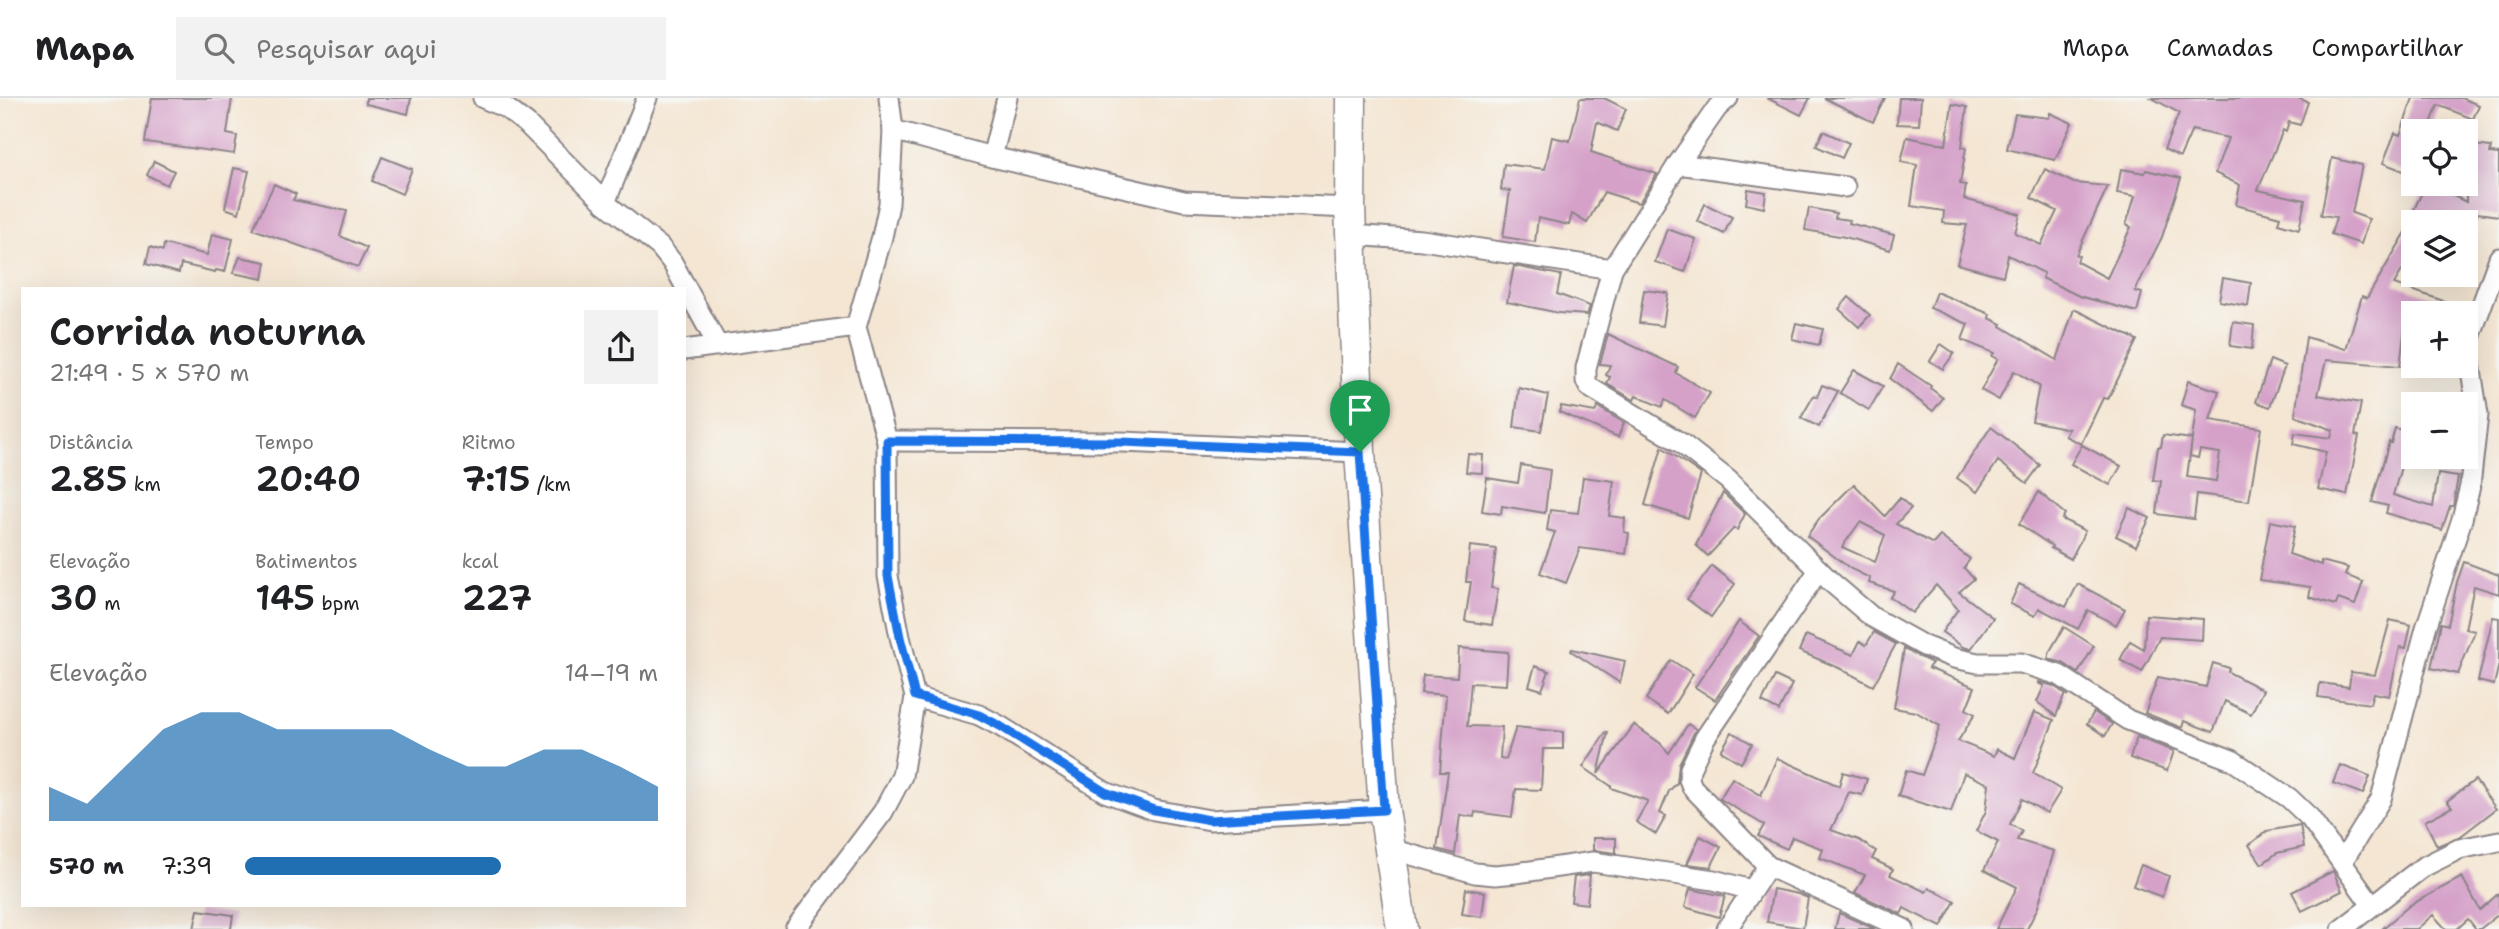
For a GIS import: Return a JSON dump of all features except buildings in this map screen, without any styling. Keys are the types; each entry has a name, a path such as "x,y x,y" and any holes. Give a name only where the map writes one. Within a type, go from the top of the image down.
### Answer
{"main road":[{"path":"1351,98 1351,221 1360,452 1384,810 1402,929"}],"street":[{"path":"484,98 506,108 527,124 605,203 660,247 686,287"},
{"path":"605,203 647,98"},
{"path":"795,929 883,812 902,776 915,696 888,576 887,441 856,327 889,204 893,130 889,98"},
{"path":"992,157 1007,98"},
{"path":"1728,98 1717,108 1678,164 1612,270 1586,368 1589,387 1681,443 1728,480 1871,617 1924,646 1954,658 1978,663 2021,663 2059,675 2128,720 2231,760 2289,798 2310,818 2372,905"},
{"path":"893,130 992,157 1184,201 1351,221 1422,240 1612,270"},
{"path":"1678,164 1845,187"},
{"path":"2342,862 2382,799 2426,628 2462,519 2470,486 2478,415 2468,351 2469,340 2499,258"},
{"path":"686,288 718,346"},
{"path":"686,350 856,327"},
{"path":"887,441 1122,442 1360,452"},
{"path":"1819,570 1705,738 1690,768 1689,779 1692,787 1768,866 1904,929"},
{"path":"915,696 979,715 1105,792 1154,810 1210,820 1384,810"},
{"path":"2342,929 2423,867 2459,849 2499,841"},
{"path":"1391,849 1475,873 1506,874 1593,862 1714,880 1751,890"},
{"path":"1727,929 1768,866"}],"route":[{"path":"887,441 1122,442 1360,452 1384,810 1210,820 1154,810 1105,792 979,715 915,696 888,576 887,441"}]}
